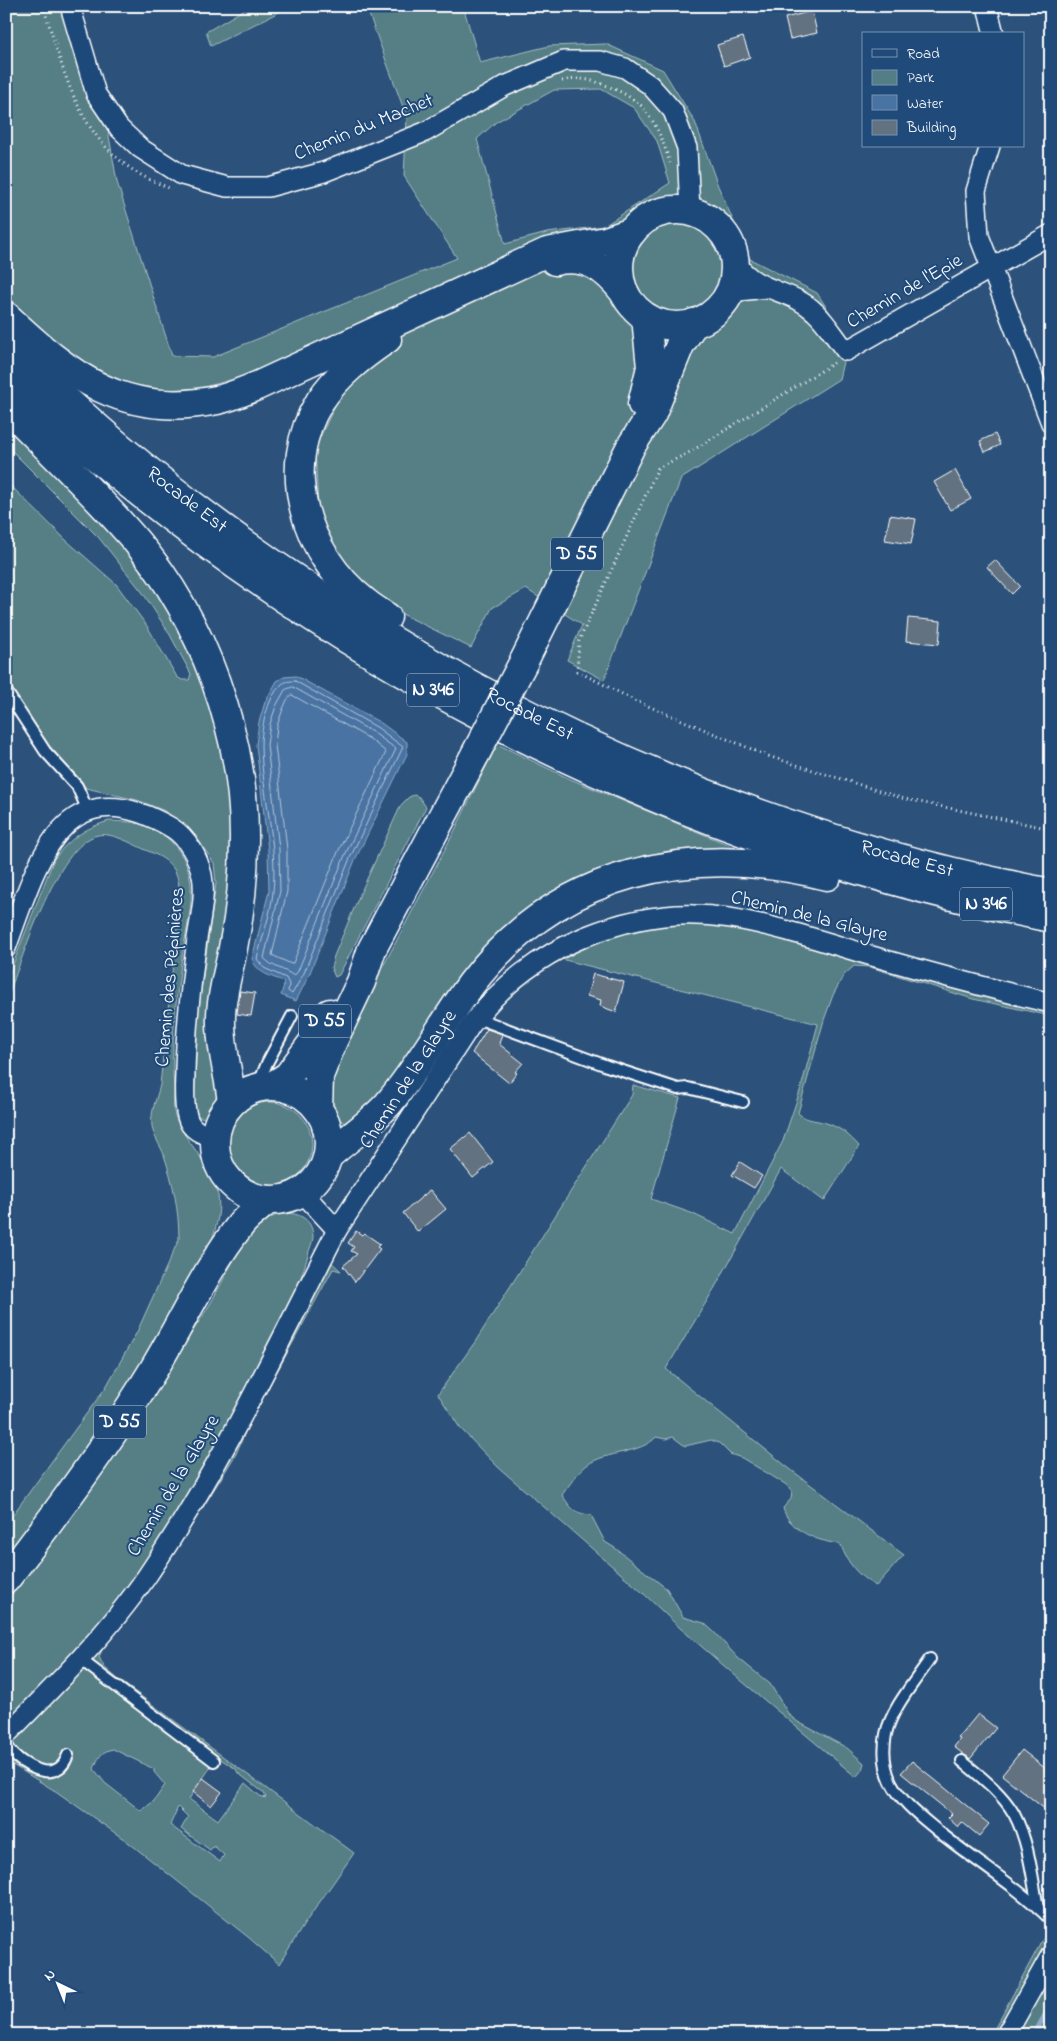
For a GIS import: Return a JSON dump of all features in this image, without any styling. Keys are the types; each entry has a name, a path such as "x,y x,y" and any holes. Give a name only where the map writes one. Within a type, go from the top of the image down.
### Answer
{"main road":[{"path":"439,666 429,645 365,603 351,590 328,563 311,533 301,503 298,472 302,444 310,421 320,401 338,379 360,358 387,339 543,265 558,261 581,260 611,275 633,306 646,317 662,324 678,326 694,323 708,317 720,307 729,295 739,258 721,229 690,201 674,210 658,214 643,221 632,232 624,246 619,261 620,277 624,292"},
{"path":"6,316 67,368 97,388 126,399 152,404 184,405 218,399 257,386 547,252 606,241 632,232"},
{"name":"D 55","path":"631,446 651,367 646,317"},
{"name":"D 55","path":"265,1087 288,1076 313,1042 350,979 372,949 523,662 631,446 652,414 680,345 694,323"},
{"name":"Rocade Est","path":"6,344 62,396 149,471 226,530 313,590 391,639 531,716 647,770 808,830 1004,884 1051,893"},
{"name":"Rocade Est","path":"6,377 103,464 189,532 296,607 462,707 575,763 639,792 716,822 801,852 923,888 999,908 1051,918"},
{"path":"6,406 93,494 137,542 154,565 190,623 210,666 222,701 238,768 244,839 239,910 220,1016 222,1042 230,1079 232,1102"},
{"path":"328,1156 386,1106 404,1085 473,982 495,956 549,912 601,883 626,874 657,867 688,863 724,862 762,864 802,870 886,892 923,888"},
{"name":"D 55","path":"318,1110 319,1076 332,1043 361,982 372,949"},
{"path":"265,1087 290,1089 306,1097 318,1110 326,1124 329,1140 328,1156 314,1182 302,1192 285,1199 268,1200 252,1197 237,1189 226,1177 217,1158 215,1136 218,1124 232,1102 244,1093 265,1087"},
{"name":"D 55","path":"219,1255 228,1217 226,1177"},
{"name":"D 55","path":"6,1579 88,1469 133,1403 172,1340 219,1255 243,1222 268,1200"}],"street":[{"name":"Chemin du Machet","path":"70,6 96,94 119,128 140,148 182,175 227,187 268,187 324,172 425,132 505,86 556,65 564,62 600,61 625,68 650,85 673,110 687,148 690,201"},
{"path":"987,6 994,32"},
{"path":"989,148 976,191 979,236 990,269 1051,423"},
{"name":"Chemin de l'Epie","path":"739,258 743,273 766,288 786,293 815,312 846,351 1051,234"},
{"name":"Chemin de l'Epie","path":"729,295 766,288"},
{"name":"Chemin des Pépinières","path":"6,948 31,882 47,848 63,827 76,817 88,811 112,807 143,814 175,830 197,857 202,876 203,893 190,989 185,1097 187,1116 197,1131 203,1135 215,1136"},
{"name":"Chemin de la Glayre","path":"6,1734 80,1659 128,1602 147,1575 199,1492 233,1432 336,1230 477,1018 497,995 523,973 572,942 599,930 623,923 680,914 720,916 756,923 972,983 1051,1002"},
{"path":"302,1192 336,1230"},
{"path":"1006,2035 1051,1955"}],"lane":[{"path":"6,691 45,751 78,786 88,811"},
{"path":"265,1087 267,1063 292,1016"},
{"path":"477,1018 607,1066 678,1089 688,1088 743,1102"},
{"path":"80,1659 214,1761"},
{"path":"930,1659 892,1715 886,1732 885,1764 891,1781 913,1811 1051,1920"},
{"path":"6,1744 23,1761 41,1770 51,1771 59,1768 64,1764 68,1755"},
{"path":"962,1760 996,1792 1013,1812 1023,1834 1038,1908"}],"path":[{"path":"43,6 64,78 83,118 111,153 141,175 176,192"},
{"path":"557,82 581,79 602,84 625,95 645,109 661,136 671,165"},
{"path":"690,201 702,190 703,200 731,224 739,236 739,258"},
{"path":"846,351 836,362 690,452 658,468 579,641 577,671 636,701 768,756 905,799 1051,830"}],"green space":[{"path":"6,6 77,6 98,73 117,182 172,356 213,357 457,258 404,176 407,118 366,6 463,6 480,63 549,46 606,44 663,70 695,122 718,186 750,259 817,293 848,341 839,379 681,479 604,680 567,660 582,625 526,589 492,608 471,648 394,610 336,558 318,508 315,448 340,395 352,329 256,371 230,380 179,391 155,391 125,382 75,356 6,296","holes":["601,89 634,108 657,141 670,183 604,226 547,233 505,244 477,139 496,122 554,90"]},
{"path":"250,6 291,6 211,46 206,32"},
{"path":"6,423 63,481 140,565 165,602 196,662 223,749 232,819 221,1095 209,1118 199,1117 194,1107 198,1013 216,883 214,863 187,827 165,811 137,800 86,788 52,751 6,679 6,481 66,540 116,584 147,626 177,677 182,680 189,680 191,674 169,633 143,593 99,538 6,445"},
{"path":"497,744 570,779 734,847 732,853 582,880 392,1083 350,1124 343,1122 336,1117 331,1103 330,1076 379,974 454,832"},
{"path":"414,795 419,797 426,807 339,975 335,977 331,968 334,956 360,894 401,805"},
{"path":"109,821 133,822 147,825 159,831 180,852 186,864 191,886 191,898 174,1023 174,1109 175,1117 215,1184 219,1205 218,1217 210,1245 128,1389 6,1560 6,1524 106,1387 137,1332 179,1239 177,1207 173,1186 164,1155 152,1126 153,1110 160,1085 179,908 178,880 172,867 159,856 110,835 98,835 83,843 68,860 54,882 31,935 6,1001 6,982 54,859 78,835 92,827"},
{"path":"711,922 762,931 1051,1009 1051,1016 973,999 870,967 854,966 844,975 833,995 824,1020 798,1113 805,1118 838,1128 859,1146 824,1201 781,1169 714,1289 666,1369 786,1466 904,1555 876,1586 854,1569 841,1545 812,1537 800,1530 789,1520 783,1508 791,1499 792,1490 742,1458 730,1454 719,1443 711,1440 685,1446 673,1437 666,1439 656,1437 642,1447 595,1460 577,1475 562,1495 574,1510 591,1515 605,1542 667,1589 683,1617 704,1623 738,1658 770,1684 789,1715 798,1722 847,1748 864,1763 862,1770 856,1777 680,1628 642,1592 498,1467 460,1428 438,1394 475,1342 632,1095 633,1085 680,1098 651,1199 691,1213 735,1234 783,1141 801,1088 818,1024 561,959 590,942 630,927"},
{"path":"262,1102 278,1102 294,1109 305,1120 312,1136 309,1160 300,1174 294,1179 278,1186 262,1186 246,1179 235,1168 228,1152 228,1136 235,1120 246,1109"},
{"path":"281,1213 298,1215 307,1221 312,1230 312,1241 304,1269 288,1308 229,1421 178,1512 140,1571 79,1649 6,1727 6,1603 110,1462 212,1301 240,1248 256,1225"},
{"path":"329,1260 341,1271 333,1269 249,1423 236,1454 159,1577 103,1648 99,1657 104,1667 119,1680 354,1853 279,1964 248,1937 128,1842 57,1792 6,1761 6,1751 44,1773 73,1752 65,1749 64,1756 50,1767 37,1765 21,1756 11,1740 83,1664 214,1762 189,1799 218,1820 245,1783 260,1796 266,1798 264,1793 238,1773 236,1769 216,1758 98,1669 91,1656","holes":["113,1749 154,1769 154,1772 165,1785 154,1801 141,1811 105,1783 94,1769 100,1756 106,1751","178,1807 188,1817 181,1829 210,1850 214,1846 224,1855 220,1862 170,1825"]},
{"path":"1044,1937 1048,1940 1044,1951 998,2035 991,2035"},
{"path":"1051,1972 1051,2035 1015,2035"}],"water":[{"path":"296,676 381,723 407,742 407,754 355,860 309,975 296,1001 281,995 284,985 283,981 261,971 252,959 269,891 268,850 256,745 259,722 265,702 277,681 284,677"}],"building":[{"path":"812,11 817,33 790,39 785,18"},
{"path":"743,37 750,57 724,66 717,45"},
{"path":"995,434 1000,445 985,452 980,441"},
{"path":"955,470 971,499 950,510 934,482"},
{"path":"890,515 916,519 911,544 885,540"},
{"path":"995,560 1020,586 1012,594 987,567"},
{"path":"908,618 941,621 939,644 906,641"},
{"path":"593,974 624,982 616,1012 600,1006 601,1000 587,996"},
{"path":"240,991 255,993 251,1016 237,1014"},
{"path":"487,1029 502,1034 499,1044 523,1063 509,1083 472,1053"},
{"path":"470,1133 493,1162 473,1178 450,1149"},
{"path":"740,1162 762,1176 754,1188 732,1175"},
{"path":"430,1190 446,1209 418,1232 403,1213"},
{"path":"356,1231 362,1235 364,1233 380,1244 377,1247 380,1249 355,1282 343,1266 357,1254 351,1251 354,1247 348,1243"},
{"path":"978,1714 996,1728 970,1759 954,1747 960,1739 958,1738"},
{"path":"1022,1750 1051,1773 1051,1814 1002,1775"},
{"path":"912,1761 989,1824 979,1836 962,1822 958,1827 948,1818 952,1814 901,1773"},
{"path":"203,1778 222,1792 211,1806 193,1792"}],"waterway":[{"path":"1034,2035 1051,2004"}]}
